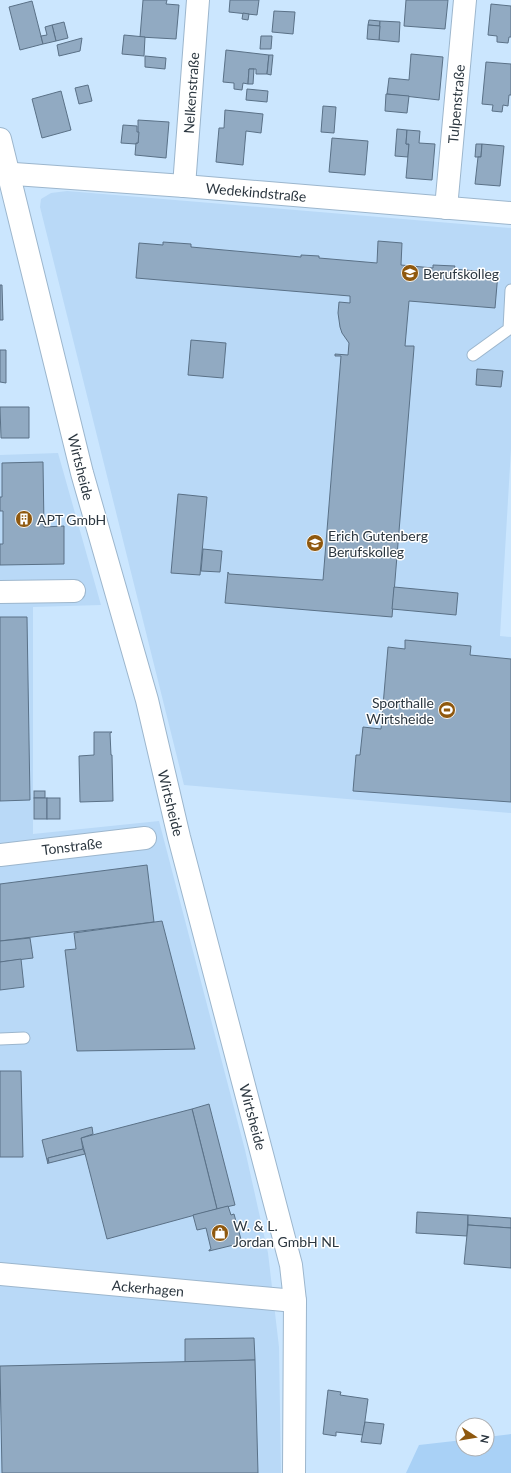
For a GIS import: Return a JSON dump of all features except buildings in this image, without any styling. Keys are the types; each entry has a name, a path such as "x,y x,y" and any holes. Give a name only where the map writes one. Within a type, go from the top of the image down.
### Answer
{"street":[{"name":"Nelkenstraße","path":"184,186 198,0"},
{"name":"Tulpenstraße","path":"446,208 465,0"},
{"name":"Wirtsheide","path":"0,139 5,174 82,473 147,700 179,837 291,1264 295,1301 294,1473"},
{"name":"Wedekindstraße","path":"5,174 184,186 511,213"},
{"path":"0,592 74,591"},
{"name":"Tonstraße","path":"0,855 145,838"},
{"name":"Ackerhagen","path":"0,1274 295,1301"}],"lane":[{"path":"473,354 509,330 511,290"},
{"path":"0,1039 24,1038"}],"shaded area":[{"name":"Erich Gutenberg Berufskolleg","path":"67,191 511,228 511,449 500,636 511,637 511,813 184,785 40,207 41,199 51,193"},
{"path":"58,453 101,605 33,607 33,834 159,821 245,1150 268,1253 279,1347 281,1473 0,1473 0,455"},
{"path":"511,1434 511,1473 406,1473 419,1445 455,1441 455,1457 495,1457 495,1436"}],"place":[{"name":"Berufskolleg","path":"410,273"},
{"name":"APT GmbH","path":"24,519"},
{"name":"Erich Gutenberg Berufskolleg","path":"315,543"},
{"name":"Sporthalle Wirtsheide","path":"447,710"},
{"name":"W. & L. Jordan GmbH NL","path":"220,1233"}]}
